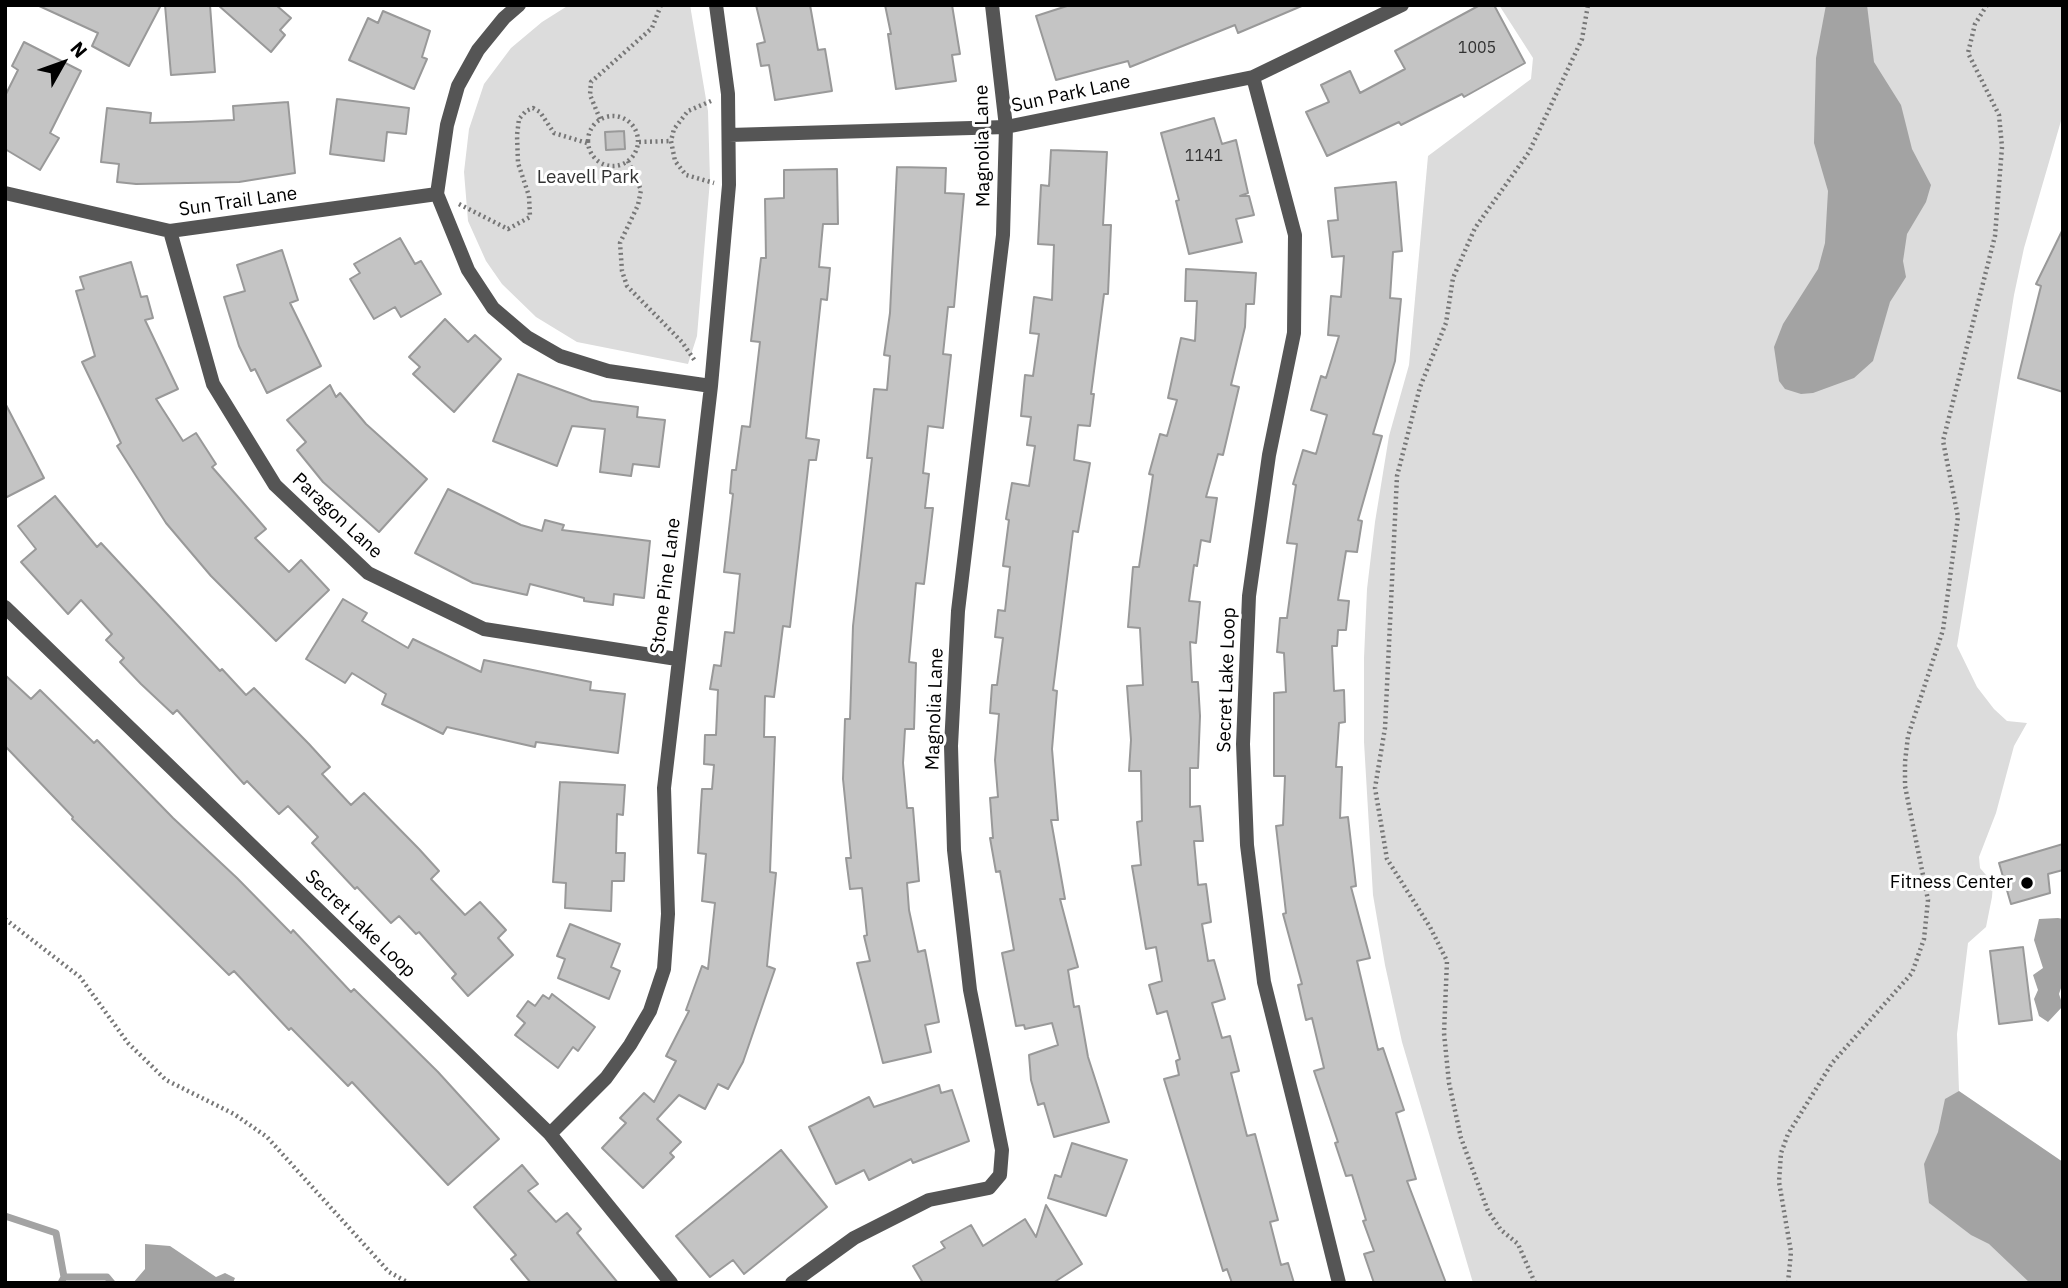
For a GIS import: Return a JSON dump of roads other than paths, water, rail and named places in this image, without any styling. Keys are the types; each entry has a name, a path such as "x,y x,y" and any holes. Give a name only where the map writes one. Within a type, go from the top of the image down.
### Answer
{"street":[{"path":"519,5 478,50 458,86 447,125 437,194 468,270 493,308 527,337 560,356 608,371 711,386"},
{"name":"Stone Pine Lane","path":"550,1134 606,1078 630,1045 650,1011 664,969 668,914 664,788 711,386 729,185 728,94 716,5"},
{"name":"Magnolia Lane","path":"792,1283 854,1238 929,1200 989,1188 1000,1175 1002,1150 970,990 956,863 951,746 958,611 1003,235 1006,127 992,5"},
{"name":"Sun Park Lane","path":"729,135 1006,127 1253,77 1395,7"},
{"name":"Secret Lake Loop","path":"1253,77 1295,235 1295,249 1294,333 1269,455 1249,596 1243,744 1247,845 1264,982 1339,1283"},
{"name":"Sun Trail Lane","path":"5,193 170,231 437,194"},
{"name":"Paragon Lane","path":"170,231 213,384 275,485 368,573 484,629 677,659"},
{"name":"Secret Lake Loop","path":"5,607 550,1134 671,1283"}],"waterway":[{"path":"5,1216 56,1233 64,1277 61,1283"},
{"path":"64,1277 107,1277 112,1283"}],"place":[{"name":"Fitness Center","path":"2027,883"}],"park label":[{"name":"Leavell Park","path":"588,178"}]}
